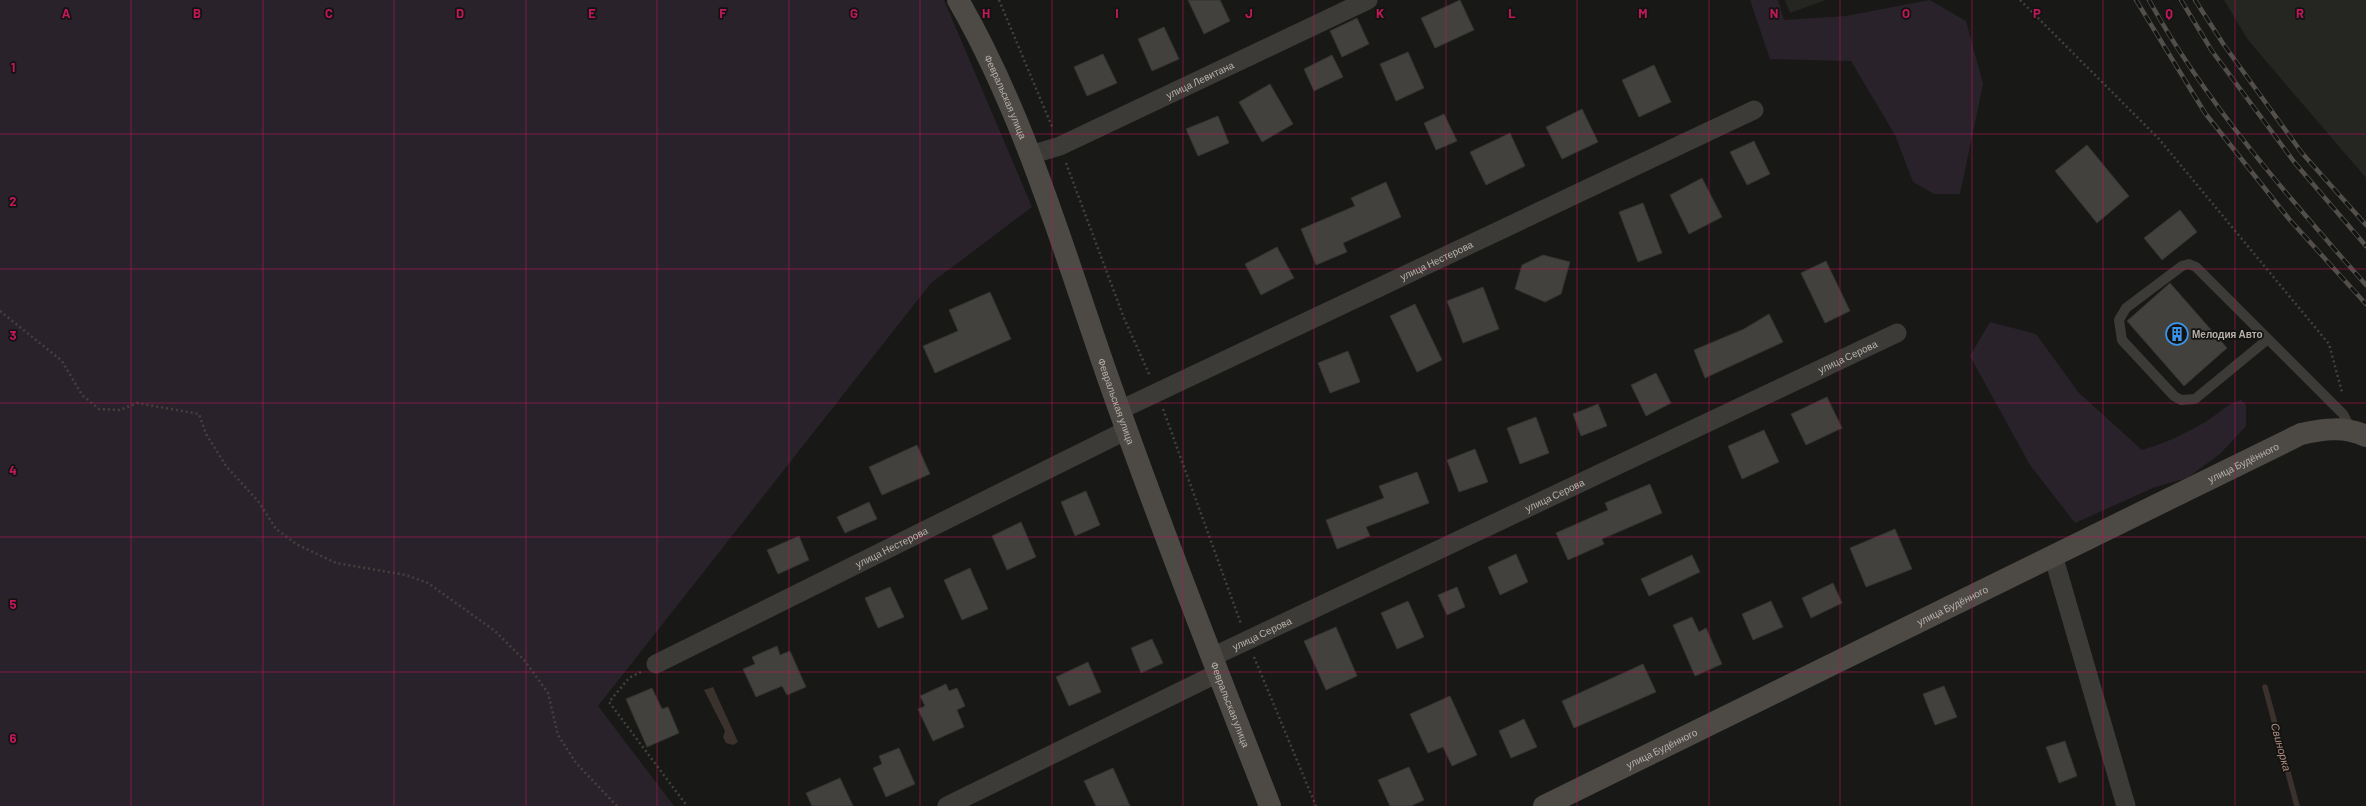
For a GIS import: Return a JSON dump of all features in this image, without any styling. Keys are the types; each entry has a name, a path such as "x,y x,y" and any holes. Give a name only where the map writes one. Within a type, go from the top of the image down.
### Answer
{"main road":[{"name":"Февральская улица","path":"958,0 981,40 1030,155 1127,430 1215,665 1270,806"},
{"name":"улица Будённого","path":"1544,806 2301,434 2322,429 2359,433"}],"street":[{"name":"улица Левитана","path":"1030,155 1060,146 1368,0"},
{"name":"улица Нестерова","path":"1120,410 1754,110"},
{"name":"улица Серова","path":"947,806 1215,665 1897,333"},
{"name":"улица Нестерова","path":"656,664 1127,430"},
{"path":"2053,556 2126,806"}],"lane":[{"path":"2268,340 2195,399 2181,400 2174,396 2122,340 2119,320 2126,308 2182,266 2189,264 2196,267 2344,414 2359,433"}],"path":[{"path":"2020,0 2159,139 2329,344 2343,395"},
{"path":"0,311 62,360 82,395 99,409 120,410 137,403 199,414 206,434 226,466 258,501 276,529 296,544 336,564 406,574 428,583 495,631 525,661 548,693 558,735 576,763 617,806"},
{"path":"656,664 629,678 609,702 686,806"}],"shaded area":[{"path":"0,0 944,0 1032,207 931,283 598,706 674,806 0,806"},
{"path":"1750,0 1778,0 1784,20 1846,16 1930,0 1966,21 1983,84 1960,194 1934,194 1913,182 1895,135 1851,61 1770,59"},
{"path":"1785,0 1826,0 1790,13"},
{"path":"2224,0 2366,0 2366,178 2248,40"},
{"path":"1990,322 2036,334 2079,393 2142,450 2184,434 2207,421 2227,406 2241,400 2246,405 2246,426 2220,454 2187,478 2155,487 2075,523 2030,465 1970,356"},
{"path":"713,687 738,742 733,745 726,743 723,737 725,731 704,690"}],"building":[{"path":"1188,0 1220,0 1230,21 1204,34"},
{"path":"1460,0 1474,30 1435,48 1421,18"},
{"path":"1357,18 1369,44 1342,57 1330,31"},
{"path":"1164,27 1179,59 1152,71 1138,39"},
{"path":"1408,52 1424,88 1396,101 1380,64"},
{"path":"1103,54 1117,83 1087,96 1074,67"},
{"path":"1332,55 1343,77 1314,91 1304,69"},
{"path":"1654,65 1671,102 1639,117 1622,80"},
{"path":"1270,84 1293,124 1262,142 1239,102"},
{"path":"1582,109 1598,142 1562,159 1546,127"},
{"path":"1444,114 1457,141 1436,150 1424,123"},
{"path":"1218,116 1229,143 1198,156 1186,129"},
{"path":"1510,133 1525,166 1486,185 1470,152"},
{"path":"1754,141 1770,174 1747,185 1730,152"},
{"path":"2087,145 2129,196 2097,223 2055,171"},
{"path":"1702,178 1722,217 1689,234 1670,195"},
{"path":"1386,182 1401,217 1343,243 1347,252 1316,265 1301,229 1355,206 1351,198"},
{"path":"1643,203 1662,253 1638,262 1619,212"},
{"path":"2180,210 2197,232 2162,260 2144,238"},
{"path":"1277,247 1294,278 1261,295 1245,264"},
{"path":"1543,255 1570,262 1561,294 1545,302 1515,289 1522,265"},
{"path":"1826,261 1850,311 1825,323 1801,273"},
{"name":"Мелодия Авто","path":"2170,283 2227,348 2184,386 2127,321"},
{"path":"1483,287 1499,329 1463,343 1447,301"},
{"path":"990,292 1011,339 935,373 923,346 958,331 949,310"},
{"path":"1415,304 1442,360 1417,372 1390,316"},
{"path":"1769,314 1783,342 1705,378 1694,350 1744,329"},
{"path":"1348,351 1360,382 1330,393 1318,363"},
{"path":"1656,373 1671,403 1646,416 1631,385"},
{"path":"1827,397 1842,428 1806,445 1791,414"},
{"path":"1598,404 1607,426 1581,436 1573,414"},
{"path":"1536,417 1549,453 1520,464 1507,428"},
{"path":"1764,430 1779,462 1742,479 1728,446"},
{"path":"917,445 930,474 882,495 869,467"},
{"path":"1475,449 1488,482 1459,492 1447,460"},
{"path":"1417,472 1429,503 1366,527 1370,536 1337,549 1326,520 1384,498 1379,486"},
{"path":"1650,484 1662,513 1602,539 1604,544 1568,560 1556,533 1608,510 1605,503"},
{"path":"1086,491 1100,525 1075,536 1061,502"},
{"path":"869,502 877,519 845,533 837,517"},
{"path":"1021,522 1036,557 1007,570 992,536"},
{"path":"1895,529 1912,569 1866,587 1850,548"},
{"path":"799,536 809,560 778,574 767,550"},
{"path":"1516,554 1528,582 1500,595 1488,567"},
{"path":"1692,555 1700,572 1649,596 1641,579"},
{"path":"970,568 988,609 962,620 944,580"},
{"path":"1833,583 1842,603 1811,618 1802,598"},
{"path":"890,587 904,617 878,628 865,598"},
{"path":"1457,587 1465,607 1447,615 1438,595"},
{"path":"1408,601 1424,637 1397,649 1381,613"},
{"path":"1771,601 1783,627 1753,640 1742,614"},
{"path":"1692,617 1699,632 1706,628 1722,664 1695,676 1673,625"},
{"path":"1336,627 1357,676 1326,690 1304,641"},
{"path":"1152,639 1163,663 1141,673 1131,648"},
{"path":"777,646 780,655 790,651 806,687 787,695 782,686 756,697 743,669 755,664 752,657"},
{"path":"1088,662 1101,692 1069,706 1056,677"},
{"path":"1643,664 1656,692 1574,728 1562,701"},
{"path":"946,684 949,691 957,688 965,706 957,710 964,727 933,741 918,709 925,706 920,696"},
{"path":"1944,686 1957,717 1935,725 1923,694"},
{"path":"652,688 662,709 668,707 679,733 647,747 626,699"},
{"path":"1450,696 1477,755 1452,766 1443,747 1428,753 1410,714"},
{"path":"1524,719 1537,747 1511,758 1499,731"},
{"path":"2065,741 2077,776 2059,783 2046,747"},
{"path":"899,748 915,784 886,797 873,768 882,764 879,756"},
{"path":"1409,767 1424,800 1411,806 1390,806 1378,780"},
{"path":"1113,768 1130,806 1096,806 1084,781"},
{"path":"840,778 853,806 812,806 806,793"}],"waterway":[{"name":"Свинорка","path":"2265,687 2297,806"}],"railway":[{"path":"2136,0 2205,113 2289,219 2366,304"},
{"path":"2149,0 2195,75 2222,112 2278,184 2366,285"},
{"path":"2181,0 2212,51 2295,163 2366,246"},
{"path":"2195,0 2224,45 2302,153 2366,225"}],"place":[{"name":"Мелодия Авто","path":"2177,334"}]}
